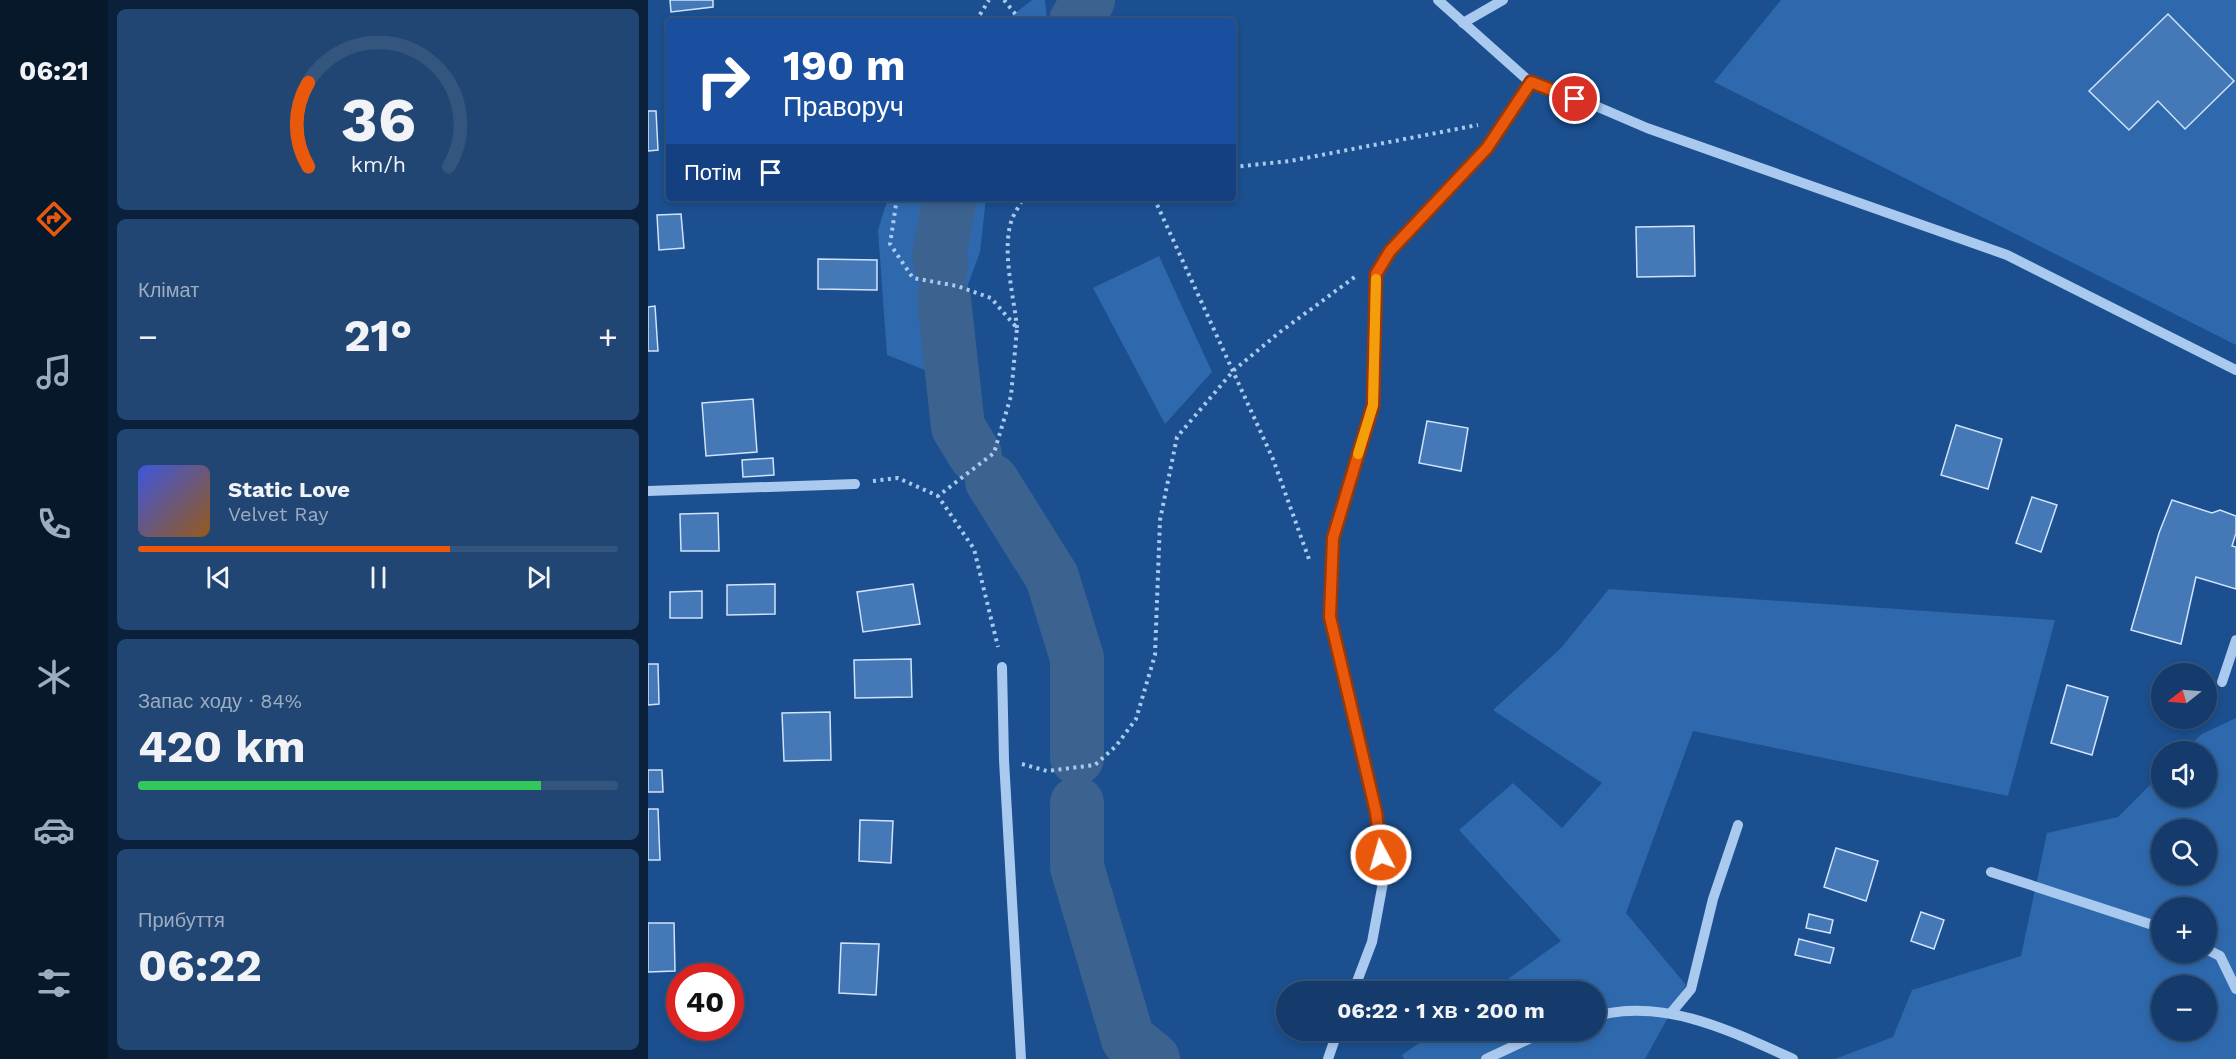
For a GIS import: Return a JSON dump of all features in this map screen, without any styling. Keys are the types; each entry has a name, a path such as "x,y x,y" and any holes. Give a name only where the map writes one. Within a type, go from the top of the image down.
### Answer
{"street":[{"path":"1438,0 1531,82 1647,128 2007,255 2236,370"},
{"path":"1463,23 1503,0"},
{"path":"1357,981 1372,942 1384,877 1376,812 1330,617 1333,538 1373,405 1376,274 1390,251 1487,148 1531,82"},
{"path":"648,491 855,484"},
{"path":"2222,682 2236,640"},
{"path":"1002,667 1004,760 1021,1059"},
{"path":"1671,1013 1691,989 1713,899 1738,825"},
{"path":"1991,872 2151,924"},
{"path":"2217,955 2236,989"},
{"path":"1606,1013 1614,1011 1671,1013 1730,1031 1793,1059"},
{"path":"1328,1059 1334,1041"},
{"path":"1486,1059 1524,1041"}],"path":[{"path":"978,18 989,0"},
{"path":"1004,0 1019,18"},
{"path":"1236,167 1290,160 1506,120"},
{"path":"897,201 890,244 914,278 957,286 992,298 1017,328"},
{"path":"938,496 994,453 1011,396 1017,328 1009,268 1009,236 1012,219 1021,201"},
{"path":"1155,201 1274,459 1314,572"},
{"path":"1004,760 1047,771 1095,765 1116,746 1136,719 1155,655 1160,520 1177,438 1234,370 1280,332 1390,251"},
{"path":"855,484 898,478 938,496 974,549 1002,667"}],"shaded area":[{"path":"1032,0 1045,0 1047,18 1009,18"},
{"path":"1781,0 2236,0 2236,345 1714,82"},
{"path":"887,201 986,201 980,252 935,374 887,355 878,230"},
{"path":"1159,256 1212,372 1165,424 1093,288"},
{"path":"1609,589 2055,620 2008,796 1693,731 1626,913 1686,985 1645,1059 1404,1059 1402,1055 1422,1041 1606,1041 1606,981 1505,981 1561,941 1459,830 1513,783 1562,828 1602,783 1493,710 1561,648"},
{"path":"2236,718 2236,1059 1835,1059 1893,1037 1912,990 2021,956 2047,833 2118,817 2151,784 2151,807 2217,807 2217,741 2195,741 2202,734 2217,729"}],"building":[{"path":"670,0 713,0 713,7 671,12"},
{"path":"2168,14 2234,81 2185,129 2158,101 2129,130 2089,91"},
{"path":"648,111 656,111 658,150 648,151"},
{"path":"681,214 684,248 659,250 657,215"},
{"path":"1694,226 1695,276 1637,277 1636,227"},
{"path":"818,259 877,260 877,290 818,289"},
{"path":"655,306 658,351 648,351 648,307"},
{"path":"753,399 757,452 706,456 702,403"},
{"path":"1427,421 1468,428 1461,471 1419,463"},
{"path":"1956,425 2002,439 1988,489 1941,475"},
{"path":"773,458 774,475 743,477 742,460"},
{"path":"2032,497 2057,505 2041,552 2016,543"},
{"path":"2172,500 2212,513 2220,510 2236,516 2236,533 2232,546 2236,547 2236,589 2196,577 2181,644 2131,630 2159,533"},
{"path":"718,513 719,551 681,551 680,514"},
{"path":"775,584 775,614 727,615 727,585"},
{"path":"913,584 920,624 863,632 857,592"},
{"path":"702,591 702,618 670,618 670,592"},
{"path":"911,659 912,697 855,698 854,660"},
{"path":"648,664 658,664 659,704 648,705"},
{"path":"2067,685 2108,697 2092,755 2051,743"},
{"path":"830,712 831,760 784,761 782,713"},
{"path":"648,770 662,770 663,792 648,792"},
{"path":"648,809 658,809 660,860 648,860"},
{"path":"860,820 893,821 891,863 859,861"},
{"path":"1836,848 1878,861 1866,901 1824,887"},
{"path":"1921,912 1944,920 1934,949 1911,941"},
{"path":"1809,914 1833,920 1830,933 1806,928"},
{"path":"648,923 674,923 675,963 666,963 666,971 648,972"},
{"path":"1799,939 1834,948 1830,963 1795,955"},
{"path":"841,943 879,944 876,995 839,993"}],"waterway":[{"path":"1078,18 1088,0"},
{"path":"941,267 939,255 949,201"},
{"path":"944,299 958,427 975,455"},
{"path":"992,481 1052,577 1077,658 1077,758"},
{"path":"1077,803 1077,867 1128,1039 1153,1059"}],"slow traffic":[{"path":"1358,454 1373,405 1376,279"}],"route":[{"path":"1381,855 1376,812 1330,617 1333,538 1373,405 1376,274 1390,251 1487,148 1531,82 1575,99"}]}
